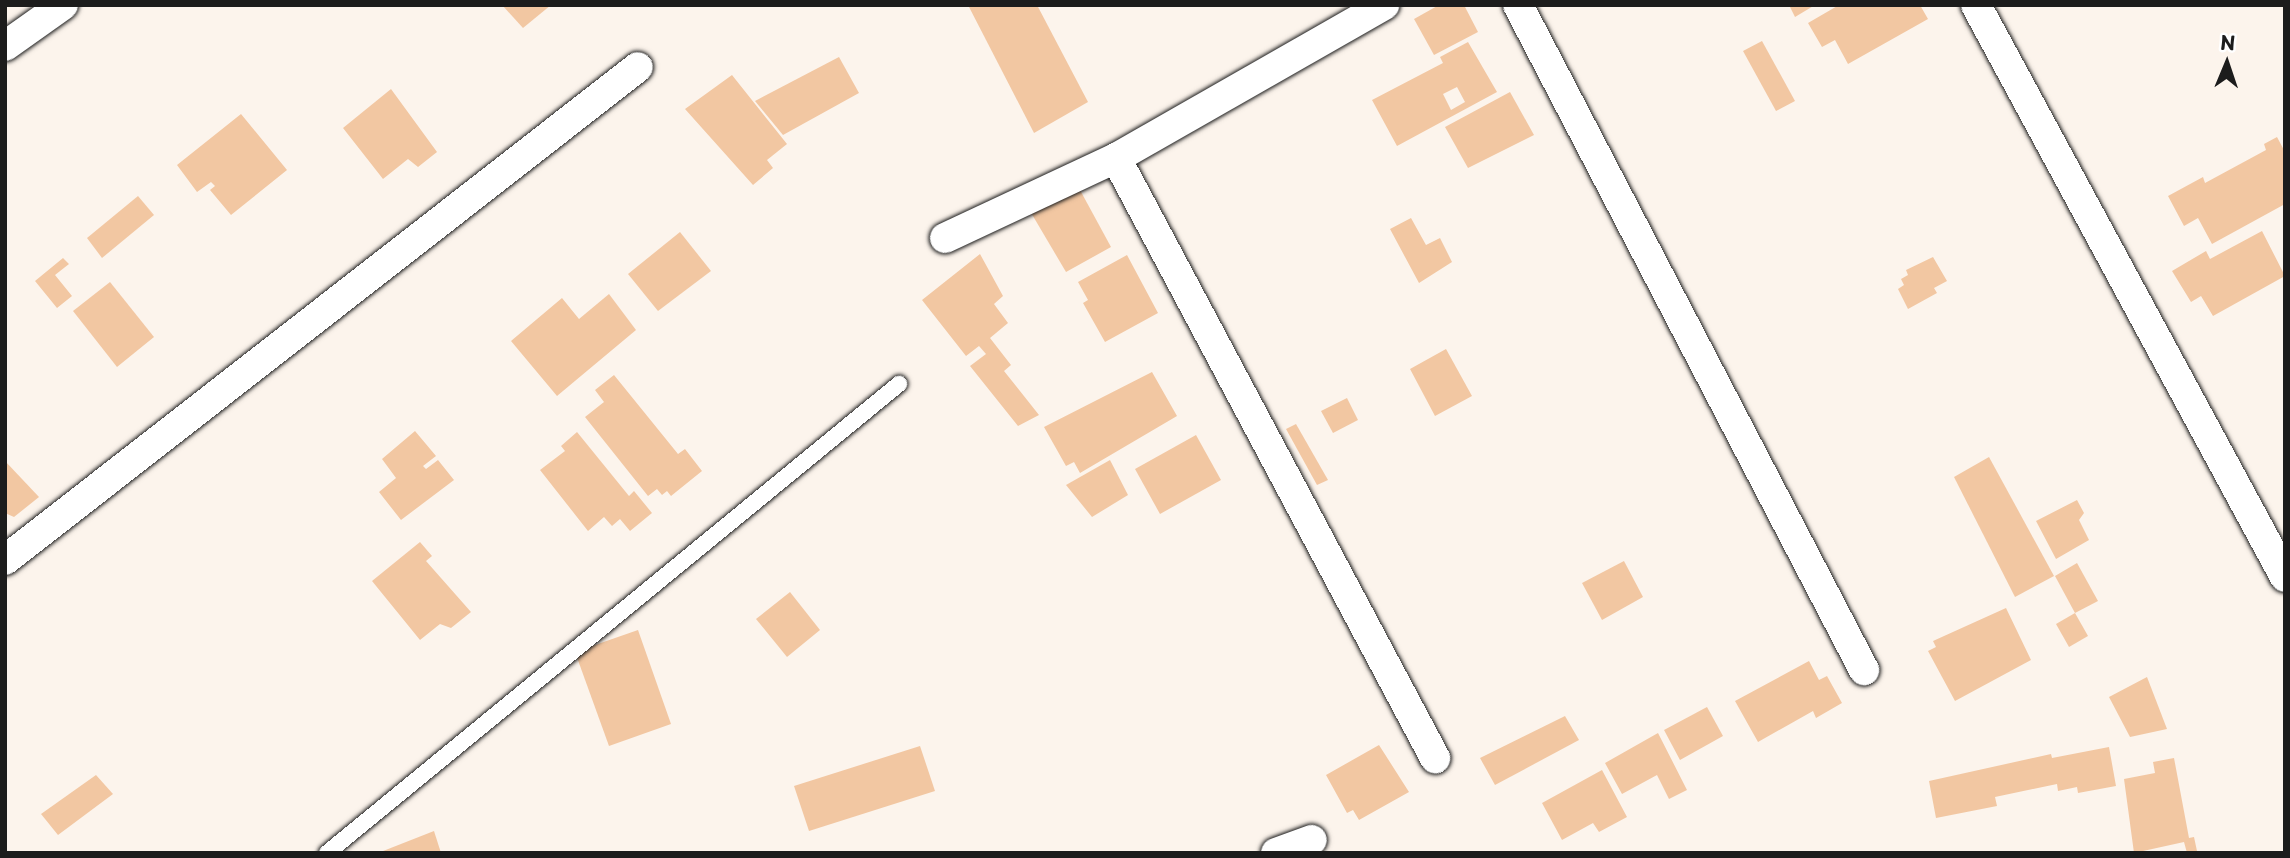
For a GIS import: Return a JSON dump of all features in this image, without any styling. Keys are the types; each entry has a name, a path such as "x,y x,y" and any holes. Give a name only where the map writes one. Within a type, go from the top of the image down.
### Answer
{"street":[{"path":"5,47 63,5"},
{"path":"945,238 1116,158 1384,5"},
{"path":"1518,5 1864,670"},
{"path":"1976,5 2285,578"},
{"path":"5,560 638,67"},
{"path":"1116,158 1435,758"},
{"path":"1276,853 1312,840"}],"lane":[{"path":"327,853 899,384"}],"building":[{"path":"502,5 551,5 523,28"},
{"path":"968,5 1037,5 1088,102 1034,133"},
{"path":"1439,5 1464,5 1478,32 1434,55 1414,19"},
{"path":"1789,5 1815,5 1795,17"},
{"path":"1839,5 1920,5 1928,19 1848,64 1835,40 1822,47 1808,23"},
{"path":"1762,41 1795,101 1776,111 1743,51"},
{"path":"1468,42 1497,92 1397,146 1372,100 1443,63 1440,57","holes":["1457,87 1465,102 1451,110 1443,94"]},
{"path":"839,57 859,93 783,135 755,101"},
{"path":"732,75 787,144 767,160 773,168 753,185 685,109"},
{"path":"391,89 437,152 418,167 408,159 383,179 343,128"},
{"path":"1510,92 1534,135 1468,168 1445,127"},
{"path":"241,114 287,170 231,215 210,190 215,186 211,182 197,192 177,165"},
{"path":"2277,137 2285,152 2285,204 2212,244 2198,218 2184,226 2168,196 2203,177 2205,183 2266,150 2264,144"},
{"path":"1080,190 1111,247 1066,272 1030,211"},
{"path":"138,196 154,215 102,258 87,238"},
{"path":"1411,218 1426,245 1440,238 1452,262 1419,283 1390,229"},
{"path":"2262,231 2285,276 2213,316 2201,296 2191,302 2172,271 2206,251 2210,259"},
{"path":"680,232 711,271 658,311 628,274"},
{"path":"980,254 1003,296 994,304 1008,323 990,338 1011,365 1004,371 1039,415 1018,426 970,366 986,354 979,346 966,356 922,300"},
{"path":"1127,255 1158,313 1105,342 1083,303 1088,300 1078,282"},
{"path":"1933,257 1947,281 1934,288 1937,293 1908,309 1898,289 1904,285 1901,279 1908,275 1906,270"},
{"path":"63,258 69,264 55,275 72,296 57,308 35,281"},
{"path":"110,282 154,337 117,367 73,311"},
{"path":"609,294 636,330 557,396 511,341 562,298 579,319"},
{"path":"1446,349 1472,396 1435,416 1410,369"},
{"path":"1152,372 1177,416 1080,473 1074,462 1066,466 1044,427"},
{"path":"614,375 678,454 685,449 702,471 671,496 667,491 662,495 657,489 648,496 585,417 604,402 595,390"},
{"path":"1347,398 1358,420 1333,433 1321,411"},
{"path":"1296,424 1328,480 1317,485 1286,429"},
{"path":"415,431 436,456 423,466 426,469 438,460 454,480 401,520 379,492 396,478 382,459"},
{"path":"577,432 629,496 634,491 652,513 630,531 620,519 612,526 604,517 588,531 540,470 565,451 561,446"},
{"path":"1196,435 1221,480 1160,514 1135,469"},
{"path":"1989,457 2054,576 2015,597 1954,477"},
{"path":"1110,460 1128,495 1092,517 1066,485"},
{"path":"5,461 39,497 14,517 5,513"},
{"path":"2077,500 2084,513 2079,520 2089,540 2056,559 2036,521"},
{"path":"420,542 432,556 426,561 471,612 451,628 440,624 420,640 372,581"},
{"path":"1624,561 1643,597 1602,620 1582,583"},
{"path":"2077,563 2098,601 2075,613 2055,576"},
{"path":"790,592 820,630 787,657 756,619"},
{"path":"2006,608 2031,660 1955,701 1928,651 1936,647 1933,641"},
{"path":"2075,613 2088,636 2069,647 2056,624"},
{"path":"638,630 671,724 609,746 575,652"},
{"path":"1809,661 1819,680 1827,676 1842,703 1816,718 1813,711 1758,742 1735,701"},
{"path":"2147,677 2167,729 2130,737 2109,697"},
{"path":"1707,707 1723,736 1680,760 1664,730"},
{"path":"1565,716 1579,740 1495,785 1480,758"},
{"path":"1658,733 1687,790 1669,799 1657,775 1622,794 1605,763"},
{"path":"1379,745 1409,792 1359,820 1353,810 1347,813 1326,775"},
{"path":"920,746 935,791 809,831 794,786"},
{"path":"2109,747 2116,786 2078,793 2077,787 2058,791 2057,784 1995,797 1997,806 1936,818 1929,781 2051,754 2052,758"},
{"path":"2174,758 2189,838 2194,837 2197,851 2187,853 2184,842 2134,853 2124,779 2155,773 2153,762"},
{"path":"1602,770 1627,817 1599,832 1593,823 1562,840 1542,803"},
{"path":"96,775 113,794 58,835 41,814"},
{"path":"434,831 441,853 378,853"}]}
